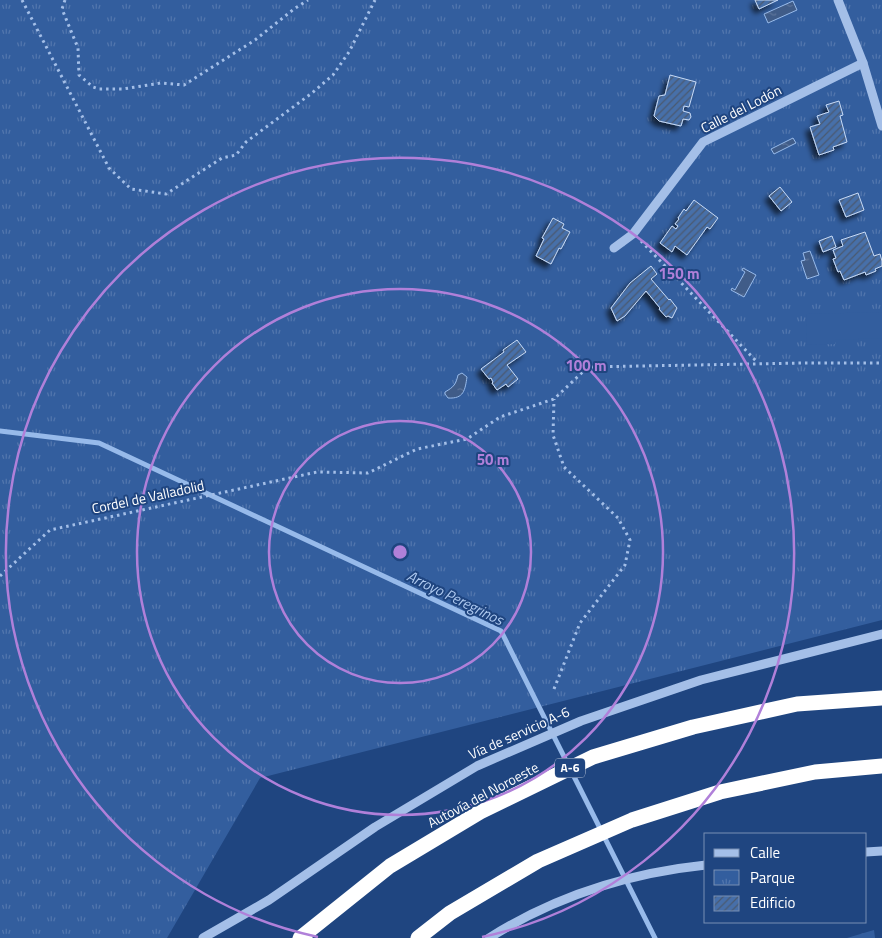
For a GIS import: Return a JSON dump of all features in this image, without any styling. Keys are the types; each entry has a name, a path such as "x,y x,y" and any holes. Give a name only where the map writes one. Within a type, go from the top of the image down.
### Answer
{"highway":[{"name":"Autovía del Noroeste","path":"300,938 390,866 480,812 593,757 693,727 797,704 882,698"},
{"path":"418,938 450,913 538,861 632,820 720,792 815,772 882,766"}],"street":[{"path":"838,0 863,63 882,126"},
{"name":"Calle del Lodón","path":"614,248 633,234 704,142 863,63"},
{"name":"Vía de servicio A-6","path":"203,938 269,900 375,827 477,766 581,721 701,680 882,634"},
{"path":"867,852 882,851"},
{"path":"489,938 513,922 554,903 618,881 680,868 704,865"}],"path":[{"path":"22,0 108,168 131,189 166,194 222,158 236,155 246,142 333,75 349,52 375,0"},
{"path":"65,0 62,9 78,48 79,75 92,87 113,89 162,83 184,85 256,40 308,0"},
{"path":"633,234 759,364"},
{"path":"554,689 580,623 625,565 630,540 618,518 564,467 553,435 554,399 588,367 882,363"},
{"name":"Cordel de Valladolid","path":"0,576 50,530 317,472 368,474 417,449 467,439 500,417 554,399"}],"green space":[{"path":"0,0 882,0 882,620 260,778 167,938 0,938"},
{"path":"882,312 882,338 835,340 835,344 807,345 806,314"},
{"path":"874,930 875,938 847,938"}],"water":[{"path":"793,1 797,10 768,23 764,14"},
{"path":"793,138 796,143 774,154 771,149"},
{"path":"810,251 819,275 807,279 801,261 805,260 803,253"},
{"path":"743,268 756,275 744,297 731,290 732,288 735,290 745,272 742,270"},
{"path":"462,373 467,377 463,393 457,397 448,398 445,392 453,387 458,375"}],"building":[{"path":"755,0 778,0 759,9"},
{"path":"670,75 696,82 689,107 684,106 683,111 690,113 691,117 689,120 683,119 681,126 659,121 654,116 659,96 665,95"},
{"path":"839,101 843,115 840,116 847,142 833,147 834,150 819,155 810,127 820,124 817,116 829,112 826,105"},
{"path":"780,187 792,202 781,211 769,196"},
{"path":"858,193 864,210 846,217 839,200"},
{"path":"694,200 718,218 710,229 707,227 687,255 675,246 672,252 660,243 672,226 676,229 678,226 675,224 678,218"},
{"path":"553,218 564,224 562,228 570,232 551,264 536,256 544,239 542,238"},
{"path":"865,232 874,256 880,254 882,266 866,275 865,272 844,280 840,271 838,272 833,259 836,258 833,250 843,246 841,240"},
{"path":"832,236 836,247 823,252 819,241"},
{"path":"651,266 657,274 651,279 677,308 672,318 666,317 646,291 625,316 617,321 611,308 630,283"},
{"path":"517,340 526,352 507,365 518,379 508,387 506,384 497,390 491,378 489,379 481,369"}],"waterway":[{"name":"Arroyo Peregrinos","path":"0,431 99,443 501,631 655,938"}]}
